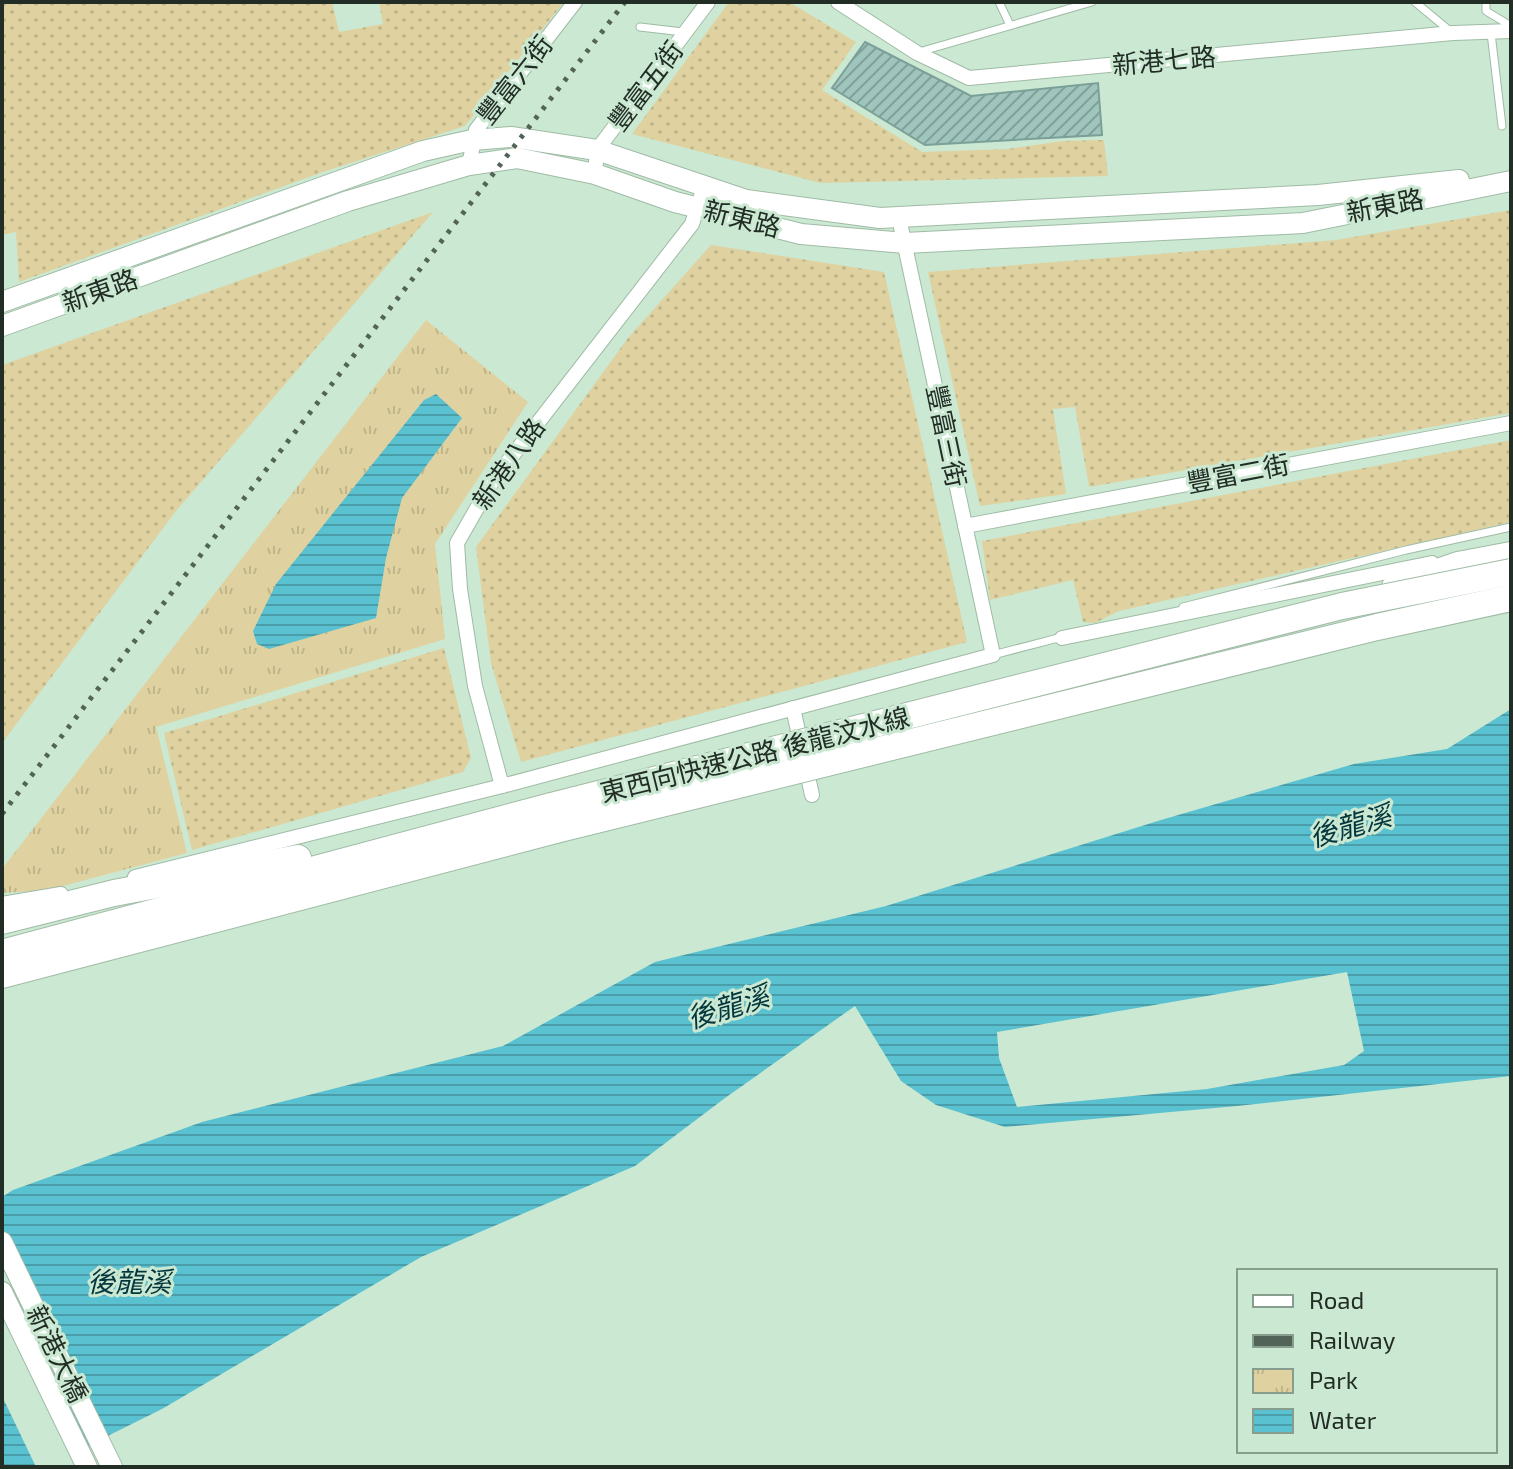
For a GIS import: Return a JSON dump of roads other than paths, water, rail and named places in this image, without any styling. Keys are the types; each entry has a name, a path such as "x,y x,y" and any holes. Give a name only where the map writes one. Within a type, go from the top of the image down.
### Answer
{"highway":[{"path":"1342,606 1458,565 1511,555"},
{"name":"東西向快速公路 後龍汶水線","path":"2,975 554,818 1342,606 1511,572"},
{"name":"東西向快速公路 後龍汶水線","path":"2,953 498,821 554,818 1511,598"},
{"path":"1377,627 1511,611"},
{"path":"2,921 114,893 498,821"}],"main road":[{"name":"新東路","path":"2,302 423,151 472,140 511,137 597,150 746,200 899,218 1318,195 1511,174"},
{"name":"新東路","path":"2,326 348,201 469,165 517,158 595,174 697,208 801,234 905,243 1303,223 1511,181"},
{"name":"新港大橋","path":"2,1242 112,1467"},
{"name":"新港大橋","path":"2,1292 87,1467"}],"street":[{"name":"豐富六街","path":"469,165 476,130 575,2"},
{"name":"豐富五街","path":"595,174 597,150 708,2"},
{"name":"新港七路","path":"838,2 917,53 969,78 1511,29"},
{"name":"新港八路","path":"502,786 475,686 460,589 457,543 492,482 692,224 704,187"},
{"name":"豐富三街","path":"899,218 993,655"},
{"name":"豐富二街","path":"965,526 1511,423"},
{"path":"1062,638 1511,547"},
{"path":"2,904 79,891 502,786 993,655"},
{"path":"793,708 812,795"}],"lane":[{"path":"999,2 1010,25"},
{"path":"917,53 1092,2"},
{"path":"1415,2 1453,33"},
{"path":"1486,2 1486,11 1511,29"},
{"path":"640,27 685,32"},
{"path":"1491,30 1502,126"},
{"path":"993,655 1406,550 1511,527"}],"water":[{"path":"436,394 462,418 402,498 386,558 376,618 269,649 257,644 253,631 276,584 424,400"},
{"name":"後龍溪","path":"1511,709 1511,1076 1005,1127 936,1105 901,1081 855,1006 635,1166 421,1257 162,1409 45,1467 2,1467 2,1197 13,1190 202,1122 503,1046 655,962 886,906 1161,820 1354,764 1447,749","holes":["1347,972 1364,1051 1344,1065 1207,1089 1017,1107 999,1058 997,1032"]}],"railway":[{"path":"2,814 625,2"}]}
